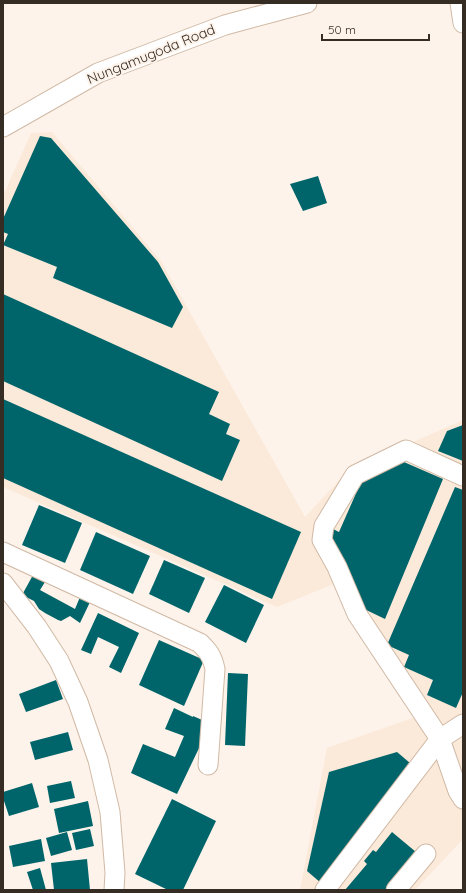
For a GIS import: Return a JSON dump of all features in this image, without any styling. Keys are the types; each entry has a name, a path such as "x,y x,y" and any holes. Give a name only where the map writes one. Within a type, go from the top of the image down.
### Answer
{"street":[{"name":"Nungamugoda Road","path":"3,126 98,73 225,25 307,3"},
{"path":"460,3 463,23"},
{"path":"463,476 406,450 355,474 324,526 322,540 337,566 357,614 440,739 458,791 463,799"},
{"path":"3,552 200,643 209,651 215,669 208,765"},
{"path":"3,583 37,627 59,661 78,702 98,760 110,812 115,873 114,890"},
{"path":"325,890 440,739 463,724"},
{"path":"396,890 426,854"}],"shaded area":[{"path":"52,132 161,261 305,517 348,471 463,420 463,839 415,890 300,890 327,748 424,714 336,583 277,607 3,487 3,196 31,133"}],"building":[{"path":"40,136 51,138 158,262 183,307 172,328 53,278 57,267 3,245 8,234 3,232 3,219"},
{"path":"318,176 327,203 303,211 290,184"},
{"path":"3,294 219,392 209,414 230,424 226,434 240,440 222,481 3,381"},
{"path":"3,399 301,532 272,599 3,478"},
{"path":"463,425 463,461 438,451 447,431"},
{"path":"397,459 443,479 385,619 360,607 327,543 333,529 339,532 365,473"},
{"path":"455,487 463,490 463,692 456,708 427,695 433,680 404,667 409,655 387,645"},
{"path":"39,505 82,523 65,563 22,545"},
{"path":"96,532 150,556 133,594 80,570"},
{"path":"164,560 205,578 189,613 149,594"},
{"path":"33,575 45,582 40,590 75,609 80,597 90,602 80,623 70,616 61,621 58,620 39,609 34,601 22,595"},
{"path":"224,585 264,605 246,643 205,622"},
{"path":"98,613 139,633 121,673 109,667 119,647 98,637 91,654 81,650"},
{"path":"159,640 204,660 184,706 139,685"},
{"path":"228,673 248,674 245,746 225,745"},
{"path":"56,680 63,699 26,712 19,694"},
{"path":"174,708 209,723 201,744 177,794 131,773 143,744 175,757 184,736 165,729"},
{"path":"68,732 73,750 35,760 30,742"},
{"path":"397,752 410,763 321,883 307,871 329,772"},
{"path":"71,781 75,798 50,803 47,786"},
{"path":"32,783 39,807 9,816 3,798 3,792"},
{"path":"172,799 216,821 183,890 168,890 135,874"},
{"path":"88,801 93,826 59,833 54,809"},
{"path":"90,829 94,846 76,850 72,833"},
{"path":"67,832 72,850 51,856 46,838"},
{"path":"392,832 416,852 385,890 345,890 367,864 364,861 373,850 376,852"},
{"path":"41,839 45,861 13,867 9,846"},
{"path":"87,859 90,890 54,890 51,863"},
{"path":"40,868 46,890 33,890 27,872"}]}
